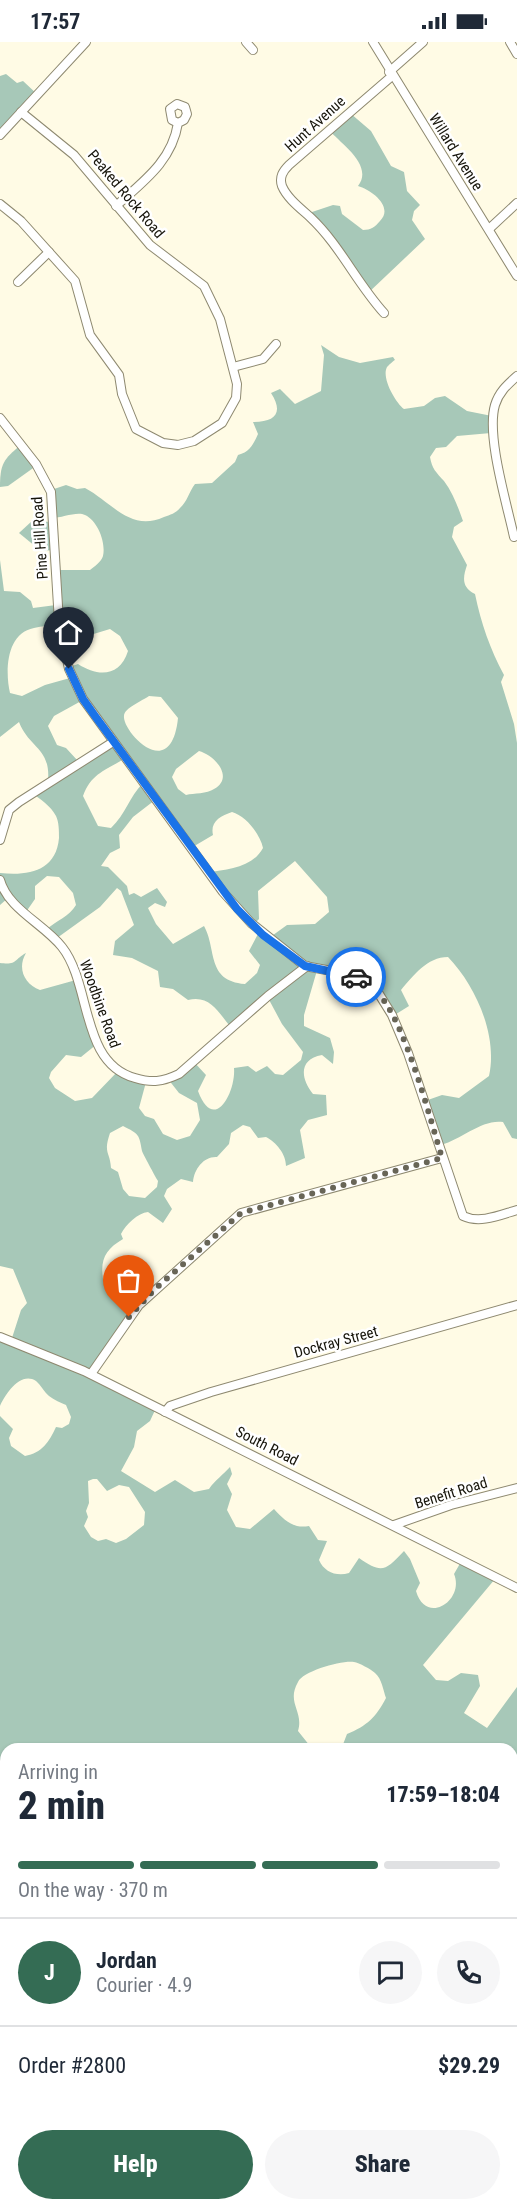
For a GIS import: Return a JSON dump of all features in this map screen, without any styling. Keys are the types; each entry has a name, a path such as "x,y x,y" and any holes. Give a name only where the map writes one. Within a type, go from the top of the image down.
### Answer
{"street":[{"path":"0,135 86,42"},
{"path":"246,42 253,50"},
{"name":"Willard Avenue","path":"372,42 517,276"},
{"name":"Hunt Avenue","path":"384,313 367,294 336,244 287,195 281,184 282,172 423,42"},
{"path":"510,42 517,54"},
{"name":"Peaked Rock Road","path":"0,204 21,221 75,281 90,335 119,375 122,394 136,429 163,443 178,446 194,441 222,423 236,398 233,367 220,318 204,286 159,253 74,155 21,112"},
{"path":"116,206 160,166 170,152 178,123"},
{"path":"489,229 517,203"},
{"path":"18,282 49,252"},
{"path":"233,367 263,359 276,344"},
{"path":"514,537 499,466 493,415 502,390 517,376"},
{"name":"Pine Hill Road","path":"0,418 36,464 51,492 59,622 69,669 83,699 237,909 263,935 308,966 353,975 379,994 392,1015 408,1053 463,1216 471,1220 486,1219 517,1209"},
{"path":"0,840 9,810 113,742"},
{"name":"Woodbine Road","path":"0,880 13,902 62,947 75,972 102,1054 118,1072 131,1077 162,1082 179,1074 268,996 308,966"},
{"path":"91,1374 139,1305 241,1213 442,1158"},
{"name":"Dockray Street","path":"165,1412 170,1406 211,1392 517,1305"},
{"name":"South Road","path":"0,1337 91,1374 517,1588"},
{"name":"Benefit Road","path":"394,1525 451,1505 517,1488"}],"green space":[{"path":"6,74 17,83 23,81 38,95 0,134 0,76"},
{"path":"350,113 371,131 391,166 404,172 407,191 420,205 414,211 412,220 425,239 367,294 309,213 333,205 340,206 342,214 363,230 375,226 384,216 380,200 358,186 362,178 362,170 354,155 329,130"},
{"path":"321,345 339,357 360,363 393,357 395,360 387,367 386,377 394,396 404,409 424,406 435,398 445,396 467,411 492,416 491,433 457,436 446,447 436,448 430,457 435,470 453,495 463,521 454,527 452,537 467,565 465,585 475,594 487,636 504,675 501,682 514,724 517,743 517,1139 512,1138 503,1122 495,1122 487,1123 441,1145 425,1101 442,1095 459,1098 489,1076 491,1061 487,1028 476,997 448,957 433,960 416,973 401,990 409,1006 393,1016 370,987 354,978 318,967 304,1015 304,1026 330,1038 334,1052 333,1064 322,1055 309,1061 304,1070 306,1082 313,1094 326,1095 327,1115 308,1120 300,1130 305,1158 286,1166 280,1149 273,1142 266,1137 258,1138 250,1127 243,1125 231,1133 229,1144 217,1157 212,1157 200,1164 193,1182 181,1179 167,1189 164,1196 172,1209 163,1223 148,1212 140,1214 129,1223 121,1234 123,1239 108,1251 102,1272 103,1279 136,1305 90,1372 156,1408 150,1421 137,1431 134,1447 121,1471 155,1492 175,1480 194,1492 209,1489 230,1467 232,1474 227,1484 232,1494 227,1510 236,1527 250,1529 274,1509 289,1523 303,1527 309,1526 318,1540 327,1541 319,1560 324,1568 336,1574 349,1573 359,1558 373,1566 383,1568 404,1551 420,1583 416,1591 421,1601 428,1607 435,1608 449,1600 456,1584 454,1574 462,1560 495,1579 423,1665 436,1680 448,1681 461,1673 478,1675 480,1686 464,1713 487,1728 517,1687 517,1743 344,1743 347,1734 370,1720 386,1698 377,1675 356,1663 348,1662 323,1667 307,1674 298,1682 294,1701 299,1718 298,1731 308,1743 0,1743 0,1416 13,1429 9,1438 11,1446 25,1456 40,1449 48,1442 56,1427 62,1428 69,1424 71,1417 66,1405 51,1397 36,1381 30,1379 24,1379 14,1386 0,1406 0,1336 12,1338 21,1310 27,1303 13,1269 0,1266 0,963 13,963 26,953 22,970 26,980 40,990 76,980 97,1044 81,1057 66,1055 51,1072 49,1078 55,1088 75,1101 92,1098 118,1071 146,1082 139,1108 145,1116 154,1119 163,1134 177,1140 190,1136 200,1120 197,1103 179,1093 168,1079 193,1061 206,1075 198,1091 204,1103 211,1109 217,1109 228,1097 234,1078 234,1068 248,1066 256,1072 267,1066 275,1074 283,1075 301,1060 303,1052 282,1024 267,996 229,1025 207,1002 188,1000 173,989 160,987 158,971 132,958 113,955 115,941 134,925 121,891 117,888 100,907 57,938 46,930 66,916 76,905 73,893 59,877 47,876 35,886 35,899 26,912 8,898 0,905 0,873 31,872 47,864 57,849 59,827 54,812 32,793 48,781 48,770 43,755 28,738 19,722 0,737 0,560 4,591 20,592 31,601 33,608 56,605 57,570 90,570 101,560 104,551 97,527 90,518 78,514 52,518 51,490 66,485 77,489 85,488 122,514 141,521 152,521 173,514 182,506 195,484 212,483 235,462 238,455 251,448 258,434 253,422 272,418 277,411 271,393 280,389 295,404 321,391 324,355","holes":["58,624 65,645 83,642 87,636 110,629 120,636 128,651 124,660 120,666 107,672 93,671 78,664 69,667 70,678 45,685 22,696 10,693 8,665 13,645 18,637 34,628","149,696 161,697 178,718 174,738 166,748 157,751 138,741 125,723 124,716 130,707","83,700 111,741 78,761 66,748 57,745 48,726 54,716","199,751 216,762 223,779 211,791 186,795 178,789 172,777 176,769","125,758 143,783 111,828 98,826 83,796 95,777","155,800 191,848 213,835 213,826 217,820 232,812 237,814 252,826 263,848 259,854 246,863 231,869 208,872 253,925 259,919 258,891 295,861 327,897 329,912 315,924 287,925 269,938 259,932 249,951 260,965 257,973 245,984 233,982 218,970 204,926 173,944 156,924 148,908 155,903 165,907 167,902 157,888 141,897 134,893 129,895 127,886 108,867 101,866 110,853 120,848 119,835 133,817","123,1126 137,1135 143,1153 158,1181 157,1187 145,1198 129,1196 123,1189 118,1172 111,1168 107,1149 110,1133","97,1479 107,1491 119,1485 129,1487 145,1512 144,1525 126,1539 116,1543 106,1539 98,1541 91,1537 84,1526 88,1517 86,1511 89,1503 88,1481"]},
{"path":"21,445 36,466 8,486 0,487 4,463 10,454"},
{"path":"32,521 52,522 54,550 41,551 19,533"}],"way so far":[{"path":"129,1317 154,1290 241,1213 442,1158 426,1104 392,1015 379,994 356,977"}],"route":[{"path":"69,669 83,699 237,909 263,935 305,966 338,971 356,977"}]}
